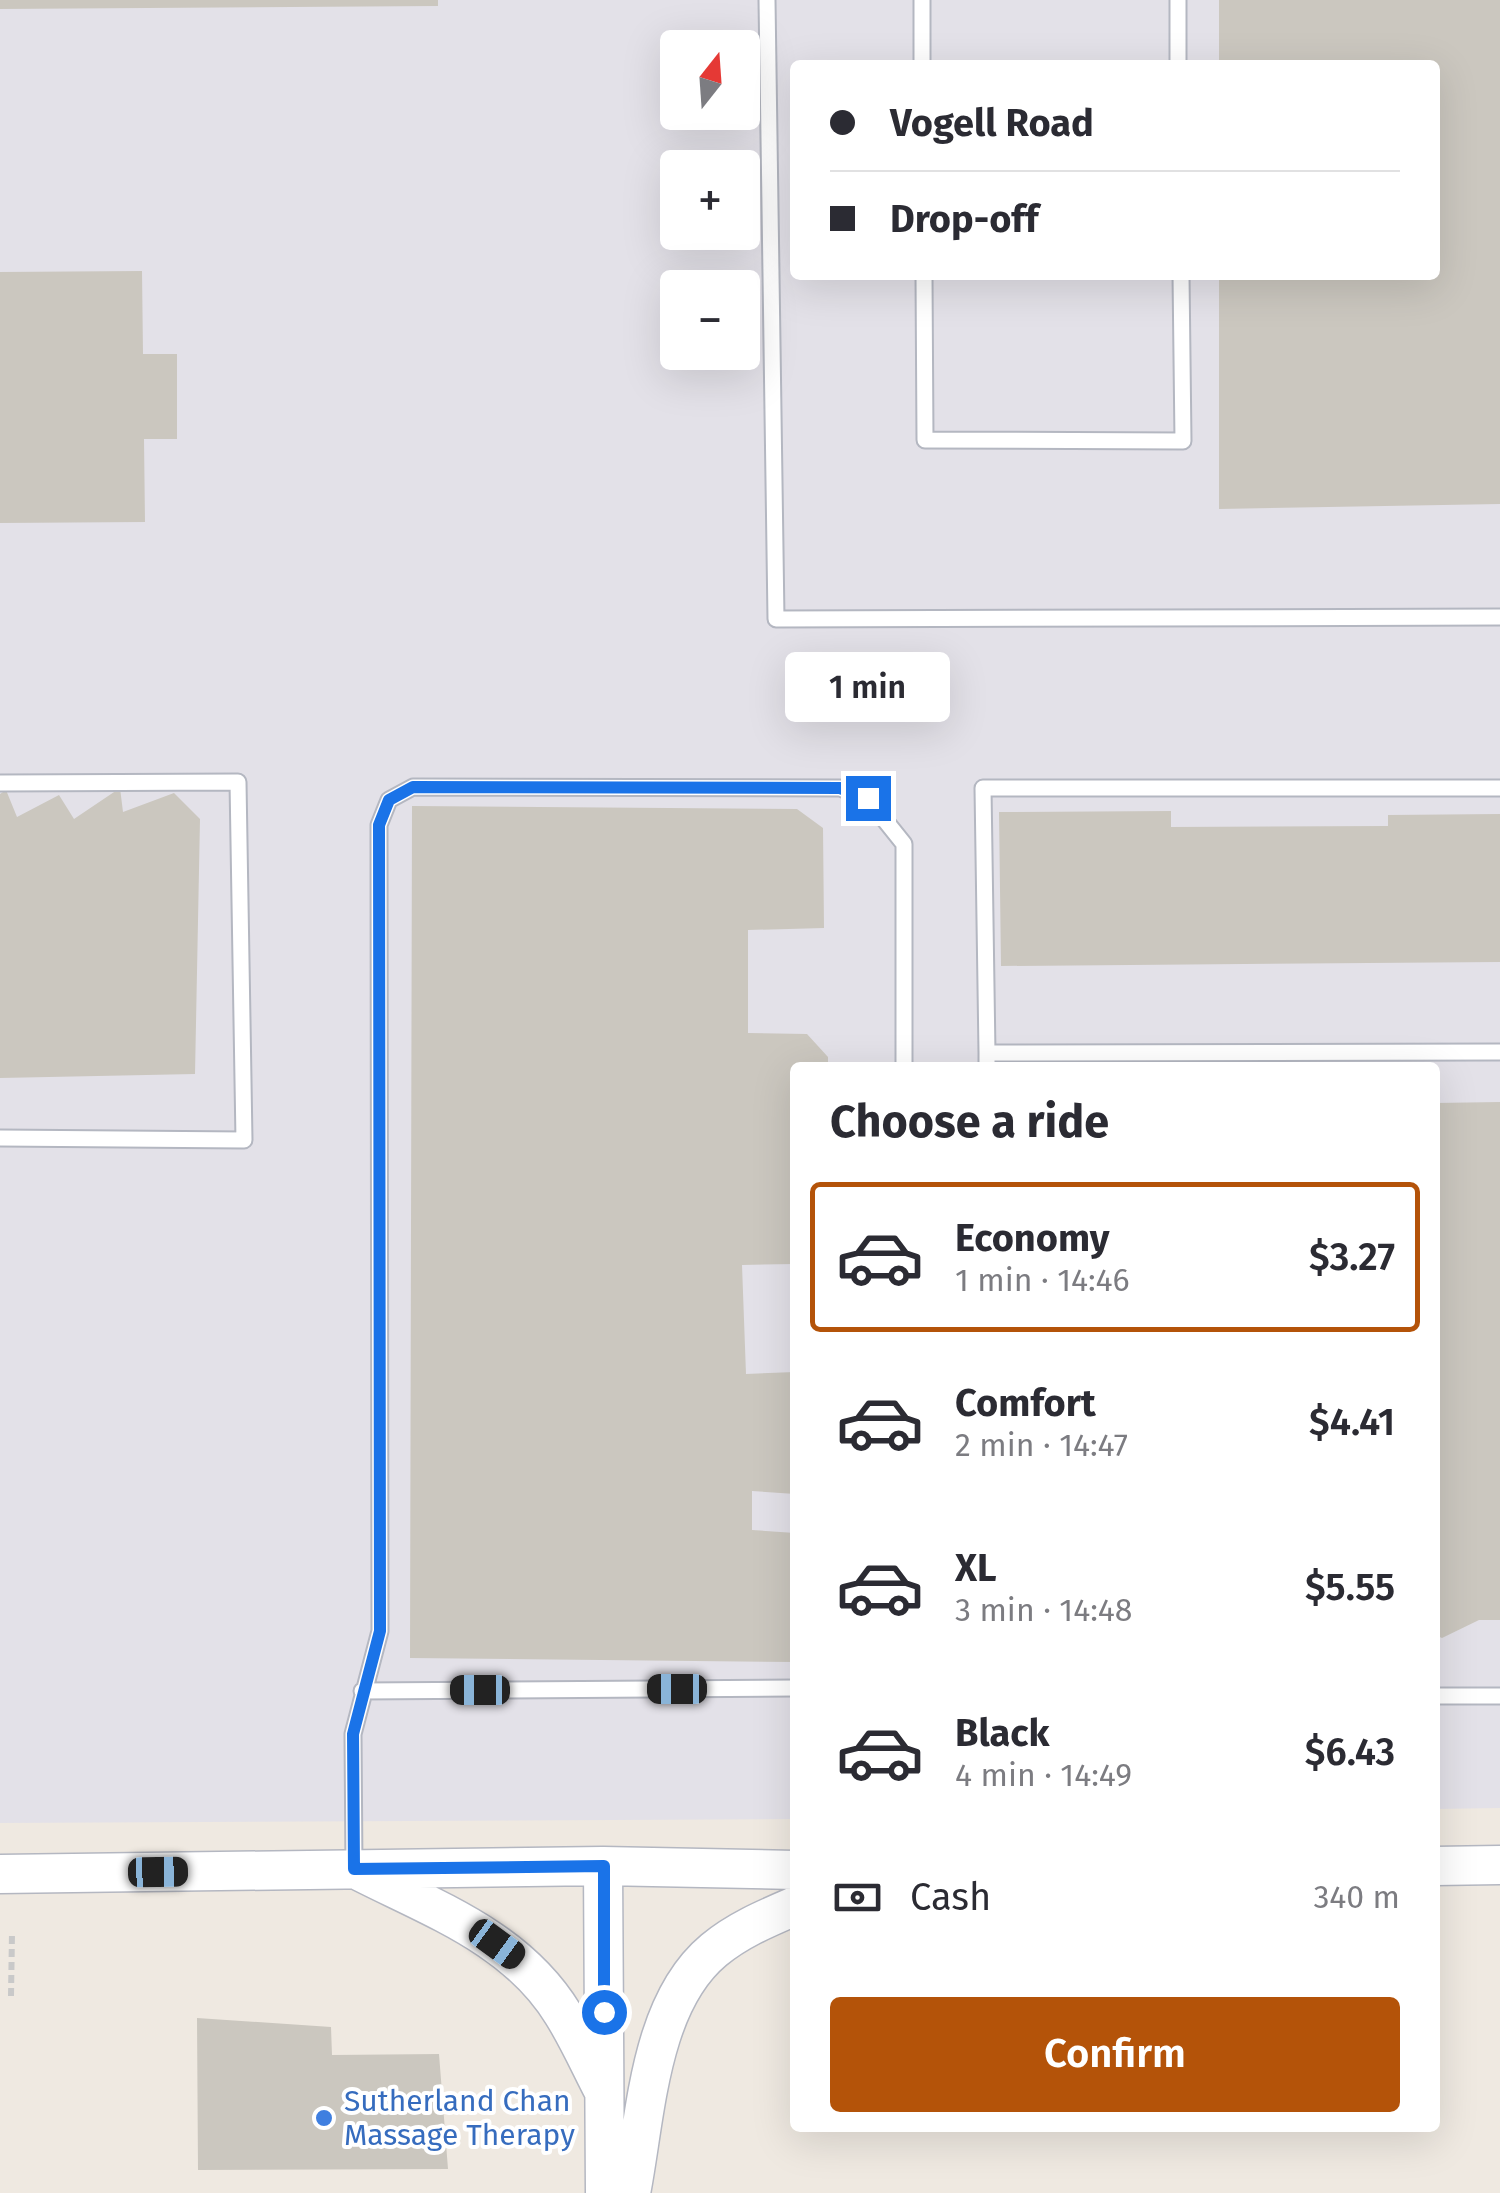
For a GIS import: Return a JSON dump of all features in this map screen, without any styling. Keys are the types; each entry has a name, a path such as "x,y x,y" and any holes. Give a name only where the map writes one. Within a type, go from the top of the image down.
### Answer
{"street":[{"path":"1440,1866 1500,1865"},
{"path":"604,1866 604,2193"},
{"path":"0,1874 604,1866 790,1870"},
{"path":"354,1869 480,1931 514,1956 562,2012 604,2090"},
{"path":"631,2193 664,2030 688,1978 713,1950 754,1924 790,1908"}],"lane":[{"path":"766,0 776,619 1500,618"},
{"path":"922,0 922,60"},
{"path":"1178,0 1178,60"},
{"path":"924,280 925,440 1184,441 1180,280"},
{"path":"0,783 238,782 244,1140 0,1138"},
{"path":"354,1869 353,1734 380,1631 379,825 389,800 413,787 840,788 868,798 904,844 904,1062"},
{"path":"1500,788 983,788 987,1060 1289,1060 1500,1052"},
{"path":"362,1691 790,1688"},
{"path":"1440,1696 1500,1696"}],"path":[{"path":"11,1996 12,1933"}],"shaded area":[{"path":"0,0 1500,0 1500,1808 1440,1809 1440,1062 790,1062 790,1819 0,1823"}],"building":[{"path":"0,0 438,0 438,6 0,9"},
{"path":"1219,0 1500,0 1500,504 1219,509 1219,280 1440,280 1440,60 1219,60"},
{"path":"142,271 143,354 177,354 177,439 144,439 145,522 0,523 0,272"},
{"path":"120,788 123,812 174,793 200,819 195,1074 0,1078 0,794 6,790 17,817 59,795 74,819"},
{"path":"412,806 797,809 823,828 824,928 748,930 748,1033 807,1034 828,1062 790,1062 790,1264 742,1265 746,1374 790,1372 790,1494 752,1491 752,1530 790,1533 790,1662 410,1658"},
{"path":"1171,811 1171,827 1388,826 1388,815 1500,814 1500,962 1001,966 999,812"},
{"path":"1500,1102 1500,1620 1479,1620 1442,1638 1440,1637 1440,1103"},
{"path":"197,2018 331,2027 332,2055 439,2054 448,2169 198,2170"}],"place":[{"name":"Sutherland Chan Massage Therapy","path":"324,2118"}],"route":[{"path":"604,2012 604,1866 354,1869 353,1734 380,1631 379,825 389,800 413,787 840,788 868,798"}]}
